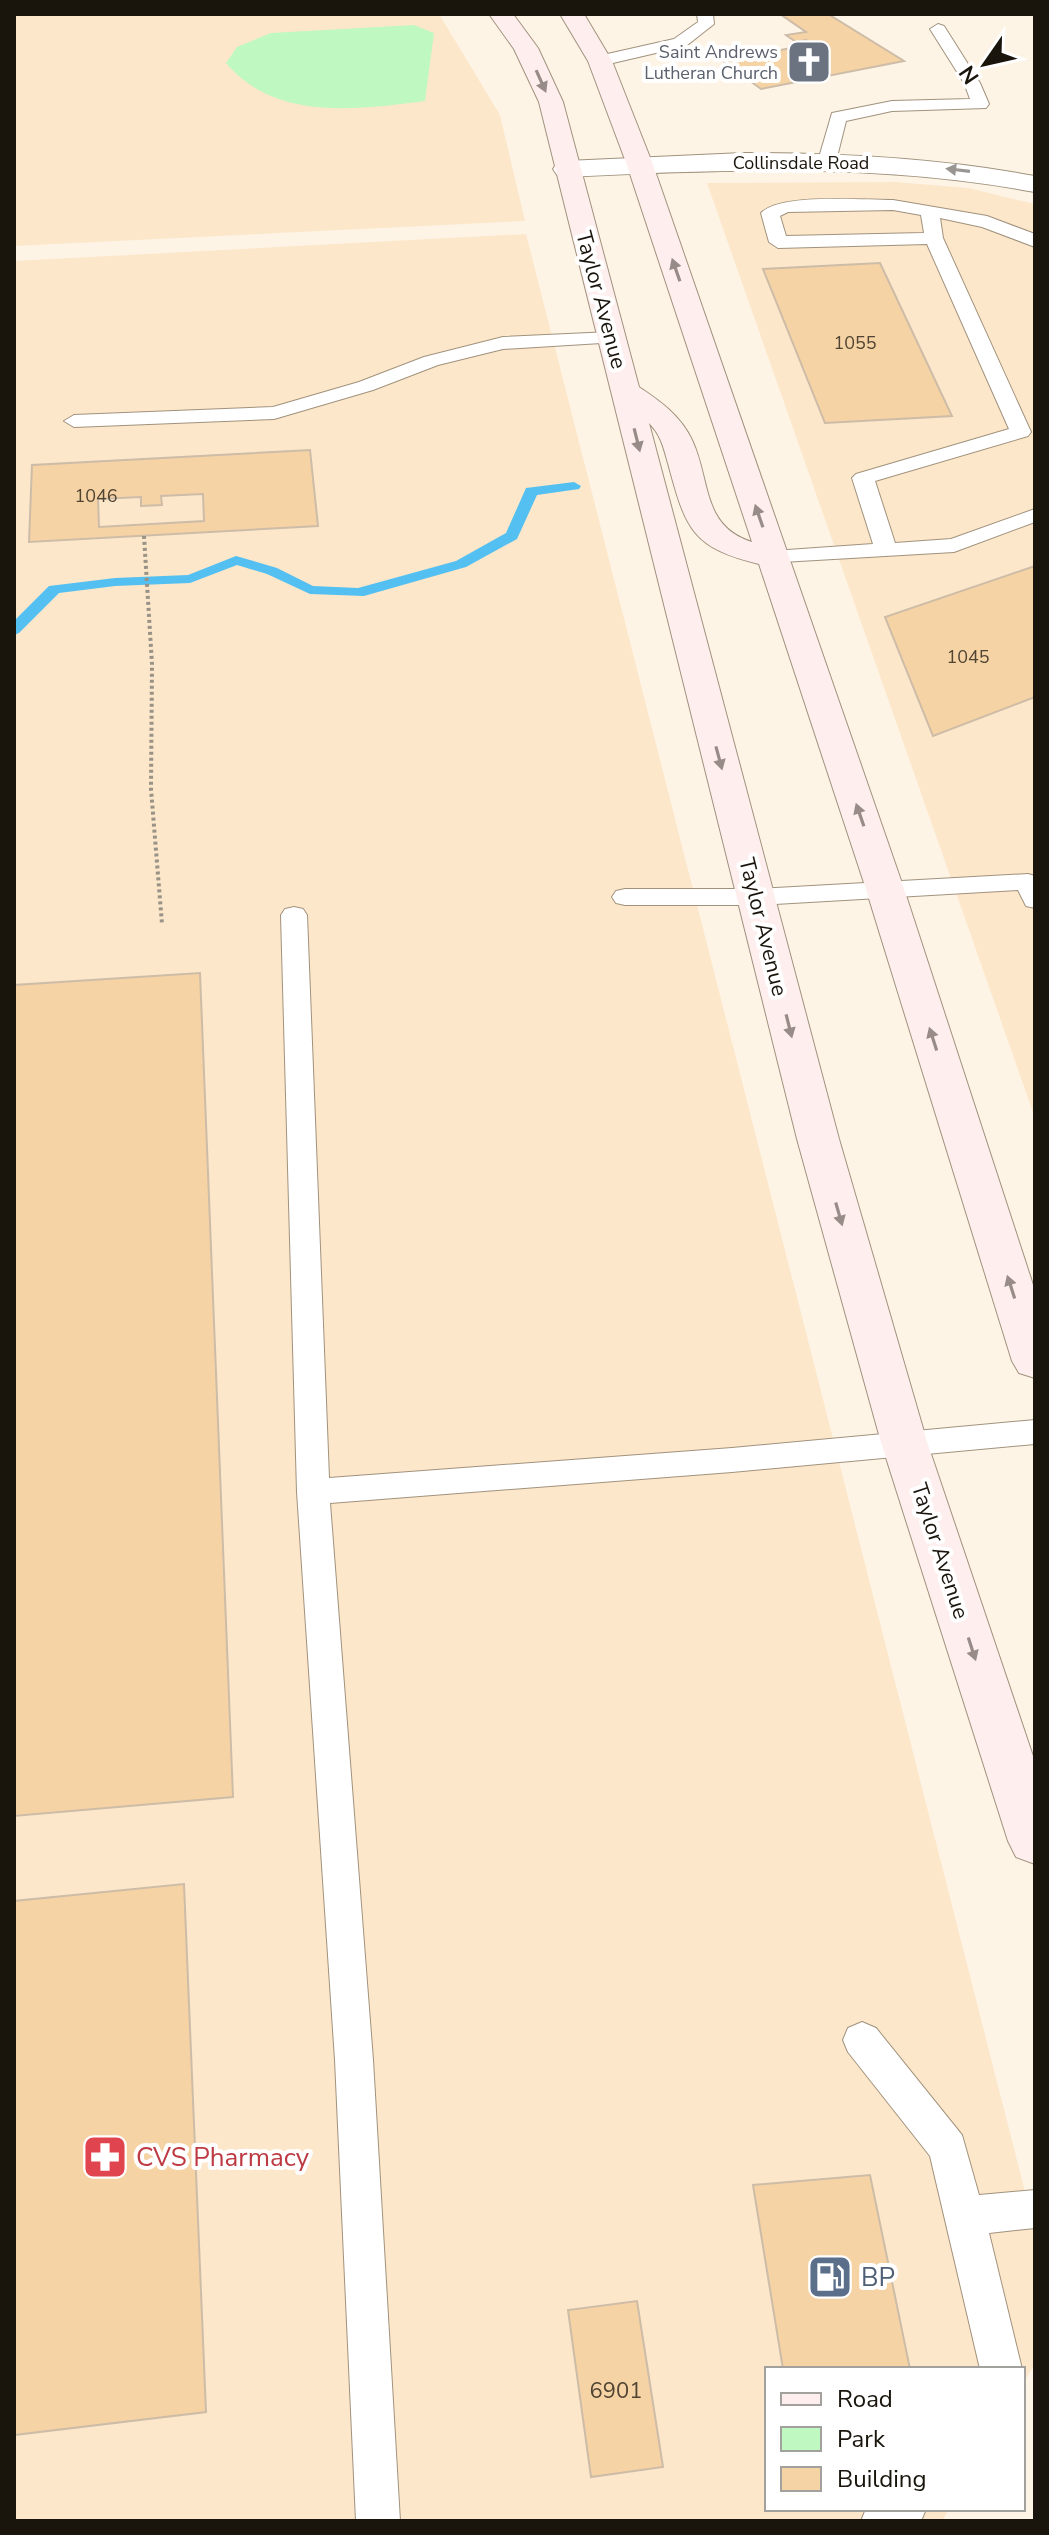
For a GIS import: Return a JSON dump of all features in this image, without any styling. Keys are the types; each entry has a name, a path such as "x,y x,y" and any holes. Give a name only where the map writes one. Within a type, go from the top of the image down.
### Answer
{"main road":[{"name":"Taylor Avenue","path":"501,14 526,48 551,102 818,1139 904,1442 1035,1841"},
{"path":"572,14 600,61 640,165 885,889 1035,1361"},
{"path":"625,391 653,410 675,437 700,521 713,536 737,550 773,558"}],"street":[{"name":"Collinsdale Road","path":"566,169 827,161 949,169 1035,184"}],"lane":[{"path":"600,61 680,43 706,24 705,14"},
{"path":"827,161 838,117 892,106 980,104 972,83 938,29"},
{"path":"934,238 778,242 770,213 786,207 893,205 987,222 1035,241"},
{"path":"886,550 863,478 1028,432 934,238 930,211"},
{"path":"74,421 274,413 366,386 431,361 503,343 611,338"},
{"path":"773,558 954,545 1035,515"},
{"path":"625,897 756,897 1028,882 1035,900"},
{"path":"294,915 313,1492 354,2060 378,2521"},
{"path":"313,1492 732,1460 1035,1432"},
{"path":"862,2040 948,2148 1001,2367"},
{"path":"964,2216 1035,2209"},
{"path":"883,2521 900,2511"}],"path":[{"path":"144,536 152,664 151,789 162,924"}],"shaded area":[{"path":"14,14 439,14 500,115 525,221 14,246"},
{"path":"896,182 968,188 1035,204 1035,1118 707,183"},
{"path":"526,234 1035,2231 1035,2363 1025,2380 1025,2367 765,2367 765,2511 948,2511 942,2521 14,2521 14,261"}],"green space":[{"path":"414,25 434,33 425,101 345,108 293,103 268,95 246,82 226,63 237,47 271,33"}],"building":[{"path":"780,14 828,14 904,61 761,89 723,61 812,44 806,40 796,42 786,35 806,32"},
{"path":"880,263 952,416 825,423 763,269"},
{"path":"310,450 318,526 29,542 32,465","holes":["203,494 204,521 99,527 98,499 141,497 141,506 162,505 161,496"]},
{"path":"1035,566 1035,697 933,736 885,617"},
{"path":"200,973 233,1797 14,1816 14,985"},
{"name":"CVS Pharmacy","path":"184,1884 206,2412 14,2435 14,1901"},
{"name":"BP","path":"870,2175 910,2367 783,2367 753,2185"},
{"path":"637,2301 663,2467 591,2477 568,2310"}],"waterway":[{"path":"14,630 54,589 115,582 190,579 236,560 272,571 310,590 359,593 461,564 512,536 531,491 574,486"}],"place":[{"name":"Saint Andrews Lutheran Church","path":"809,62"},
{"name":"CVS Pharmacy","path":"105,2157"},
{"name":"BP","path":"830,2277"}]}
